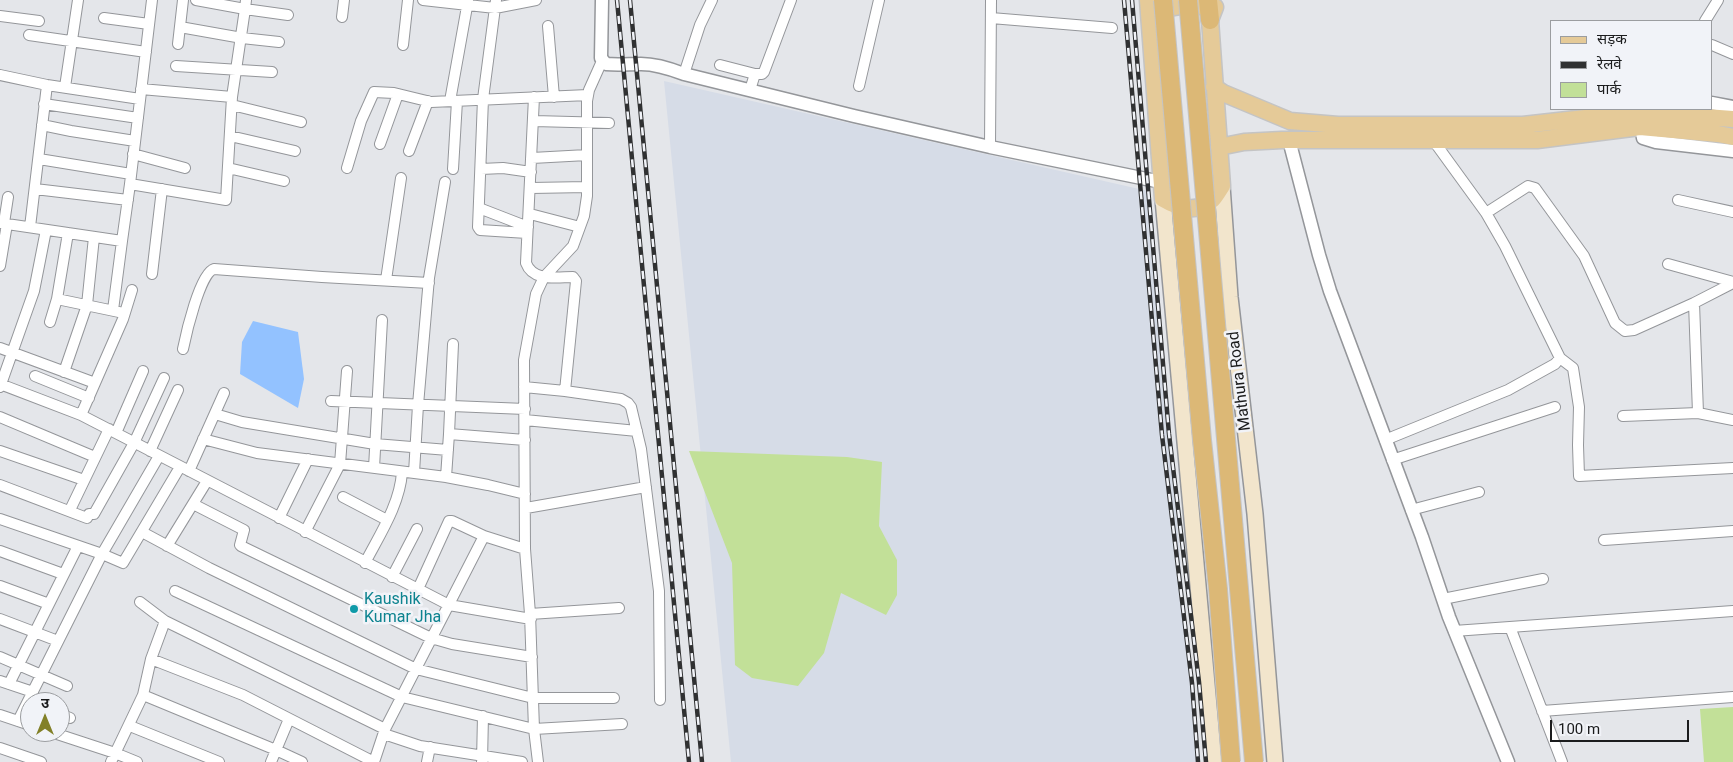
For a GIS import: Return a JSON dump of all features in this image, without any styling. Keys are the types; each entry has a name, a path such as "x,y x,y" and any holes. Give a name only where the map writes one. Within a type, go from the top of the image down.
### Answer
{"highway":[{"path":"1177,1 1199,411 1218,589 1231,762"},
{"name":"Mathura Road","path":"1177,1 1254,762"}],"main road":[{"path":"1148,0 1161,182 1214,762"},
{"path":"1149,17 1168,8 1177,1 1211,7"},
{"name":"Mathura Road","path":"1211,7 1214,87 1230,297 1255,514 1275,762"},
{"path":"1214,87 1223,94 1290,121 1338,125 1523,125 1641,116 1733,119"},
{"path":"1219,147 1244,142 1290,140 1537,140 1641,116 1733,137"},
{"path":"1163,199 1174,206 1188,209 1200,207 1212,200 1222,186"}],"street":[{"path":"65,87 72,41 75,0"},
{"path":"113,310 152,0"},
{"path":"178,44 183,0"},
{"path":"196,0 245,4 288,15"},
{"path":"342,16 344,0"},
{"path":"403,45 408,0"},
{"path":"423,0 495,4 529,1"},
{"path":"538,762 534,729 531,617 525,549 524,360 536,294 544,277 573,246 585,208 588,96 602,61 602,0"},
{"path":"684,74 700,25 712,0"},
{"path":"720,65 762,74 791,0"},
{"path":"859,86 879,0"},
{"path":"990,0 990,147"},
{"path":"1705,20 1718,0"},
{"path":"453,169 453,101 467,3"},
{"path":"39,159 130,179 162,190 226,200 232,101 242,38 245,4"},
{"path":"495,4 483,100 478,228 480,230 527,230"},
{"path":"0,16 39,21"},
{"path":"104,18 148,24"},
{"path":"991,18 1112,28"},
{"path":"548,26 554,96"},
{"path":"180,27 242,38 279,42"},
{"path":"29,35 146,52"},
{"path":"1713,45 1733,54"},
{"path":"602,61 606,64 623,66 642,64 673,69 684,74 854,116 990,147 1161,182"},
{"path":"176,66 272,72"},
{"path":"750,90 755,74"},
{"path":"0,75 47,85 232,101 301,122"},
{"path":"30,227 47,85"},
{"path":"347,168 361,121 374,92 398,94 428,102 588,96"},
{"path":"380,144 398,94"},
{"path":"534,97 530,214 527,230 526,266 535,275 544,277 573,277 576,281 565,391"},
{"path":"409,151 428,102"},
{"path":"1713,103 1733,107"},
{"path":"44,104 138,118"},
{"path":"1641,116 1643,138 1656,142 1733,151"},
{"path":"534,121 609,123"},
{"path":"42,125 135,141"},
{"path":"230,136 295,151"},
{"path":"1290,140 1330,291 1454,631 1508,762"},
{"path":"1433,140 1486,213 1505,246 1560,358 1573,368 1578,407 1579,476 1733,468"},
{"path":"134,154 185,168"},
{"path":"532,158 587,155"},
{"path":"228,168 284,180"},
{"path":"481,169 503,168 531,172"},
{"path":"386,280 401,178"},
{"path":"414,473 429,283 445,182"},
{"path":"1486,213 1528,186 1535,188 1577,246 1615,323 1625,331 1634,330 1694,303 1733,282"},
{"path":"531,188 587,187"},
{"path":"35,188 128,200"},
{"path":"152,274 162,190"},
{"path":"0,266 8,197"},
{"path":"1678,200 1733,212"},
{"path":"479,208 527,230"},
{"path":"530,214 580,228"},
{"path":"4,223 122,241"},
{"path":"46,230 34,291 0,385 81,415 449,605 531,617 619,608"},
{"path":"50,322 57,299 68,233"},
{"path":"64,372 87,305 94,237"},
{"path":"1668,264 1733,282"},
{"path":"183,349 189,320 210,270 214,268 429,283"},
{"path":"81,415 125,313 132,290"},
{"path":"57,299 125,313"},
{"path":"1694,303 1698,413"},
{"path":"374,468 382,320"},
{"path":"446,478 453,344"},
{"path":"0,348 95,383"},
{"path":"1385,440 1508,390 1555,364 1560,358"},
{"path":"70,510 95,457 112,431 143,371"},
{"path":"306,532 340,464 347,371"},
{"path":"35,376 89,398"},
{"path":"0,484 87,518 90,514 94,514 134,443 164,378"},
{"path":"524,387 621,400 628,402 634,414 646,487 659,591 660,700"},
{"path":"33,692 154,453 178,390"},
{"path":"0,519 124,563 203,439 224,393"},
{"path":"331,401 525,408"},
{"path":"1392,460 1555,407"},
{"path":"1624,416 1698,413 1733,420"},
{"path":"215,414 242,422 375,444 448,450"},
{"path":"0,417 95,457"},
{"path":"525,420 638,431"},
{"path":"449,434 525,440"},
{"path":"203,439 257,453 414,473 488,485 526,494"},
{"path":"0,451 84,480"},
{"path":"278,518 308,459"},
{"path":"365,563 387,520 401,483 402,472"},
{"path":"166,546 207,481"},
{"path":"526,508 646,487"},
{"path":"1411,510 1479,492"},
{"path":"343,497 387,520"},
{"path":"193,504 244,530 241,546 431,638 452,644 532,657"},
{"path":"418,589 449,522 452,521 484,536 525,549"},
{"path":"392,577 417,529"},
{"path":"1604,540 1733,531"},
{"path":"142,532 166,546 416,669 533,698 614,698"},
{"path":"151,659 243,696 374,762 385,732 402,697 484,536"},
{"path":"20,692 4,682 18,665 78,546"},
{"path":"0,551 63,574"},
{"path":"1442,599 1543,579"},
{"path":"1,589 49,604"},
{"path":"174,591 402,697 534,729 622,724"},
{"path":"140,602 166,622 385,732 430,747 450,750 482,759 522,762"},
{"path":"1454,631 1733,612"},
{"path":"0,619 58,641"},
{"path":"113,758 130,726 143,695 151,659 166,622"},
{"path":"1510,627 1562,762"},
{"path":"0,658 67,686"},
{"path":"143,695 302,762"},
{"path":"1542,711 1733,697"},
{"path":"0,715 18,721 20,717"},
{"path":"482,759 483,716"},
{"path":"271,762 289,719"},
{"path":"130,726 220,762"},
{"path":"70,740 113,758 137,762"},
{"path":"427,762 430,747"},
{"path":"0,748 41,762"},
{"path":"448,762 450,750"}],"shaded area":[{"path":"664,81 1148,191 1198,762 731,762"}],"green space":[{"path":"689,451 847,457 882,462 879,526 897,560 897,595 886,615 841,593 824,653 798,686 752,678 735,665 732,563"},
{"path":"1733,707 1733,762 1704,762 1700,709"}],"water":[{"path":"253,321 298,332 304,379 298,408 240,374 242,342"}],"railway":[{"path":"617,0 689,762"},
{"path":"630,0 702,762"},
{"path":"1124,0 1162,435 1192,683 1198,762"},
{"path":"1132,0 1169,434 1199,682 1206,762"}],"place":[{"name":"Kaushik Kumar Jha","path":"354,609"}]}
